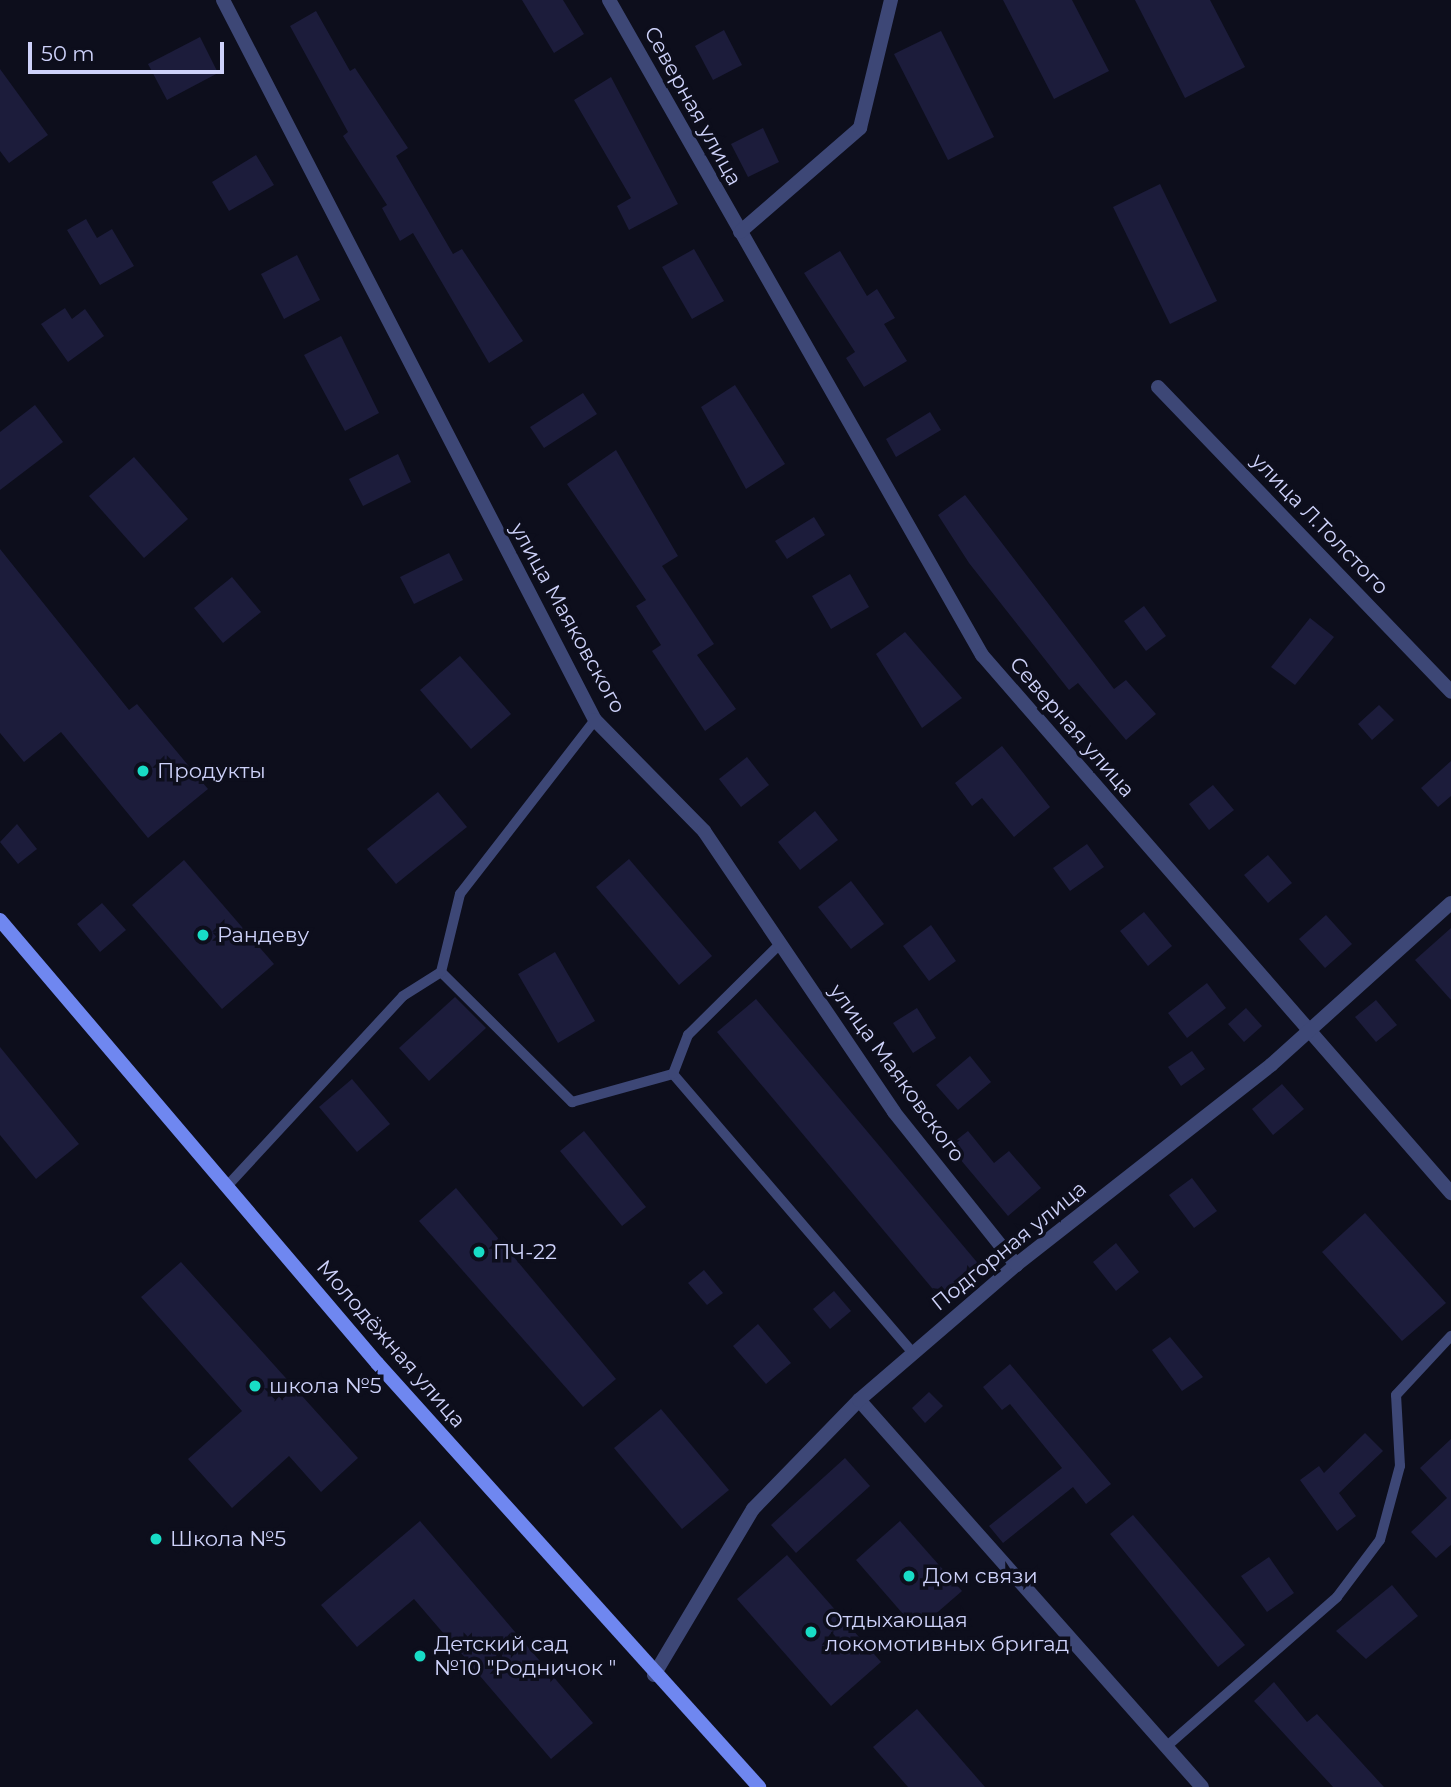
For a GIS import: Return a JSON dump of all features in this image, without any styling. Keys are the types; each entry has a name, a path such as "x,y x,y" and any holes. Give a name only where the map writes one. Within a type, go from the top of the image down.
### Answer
{"street":[{"name":"улица Маяковского","path":"223,0 595,720 704,831 894,1112 1016,1265"},
{"name":"Северная улица","path":"609,0 982,654 1304,1029 1451,1192"},
{"path":"740,232 860,128 891,0"},
{"name":"улица Л.Толстого","path":"1158,387 1451,692"},
{"name":"Подгорная улица","path":"653,1675 753,1509 859,1399 1016,1265 1270,1065 1304,1029 1451,903"},
{"name":"Молодёжная улица","path":"0,920 229,1184 377,1363 653,1675 759,1787"},
{"path":"859,1399 1202,1787"}],"lane":[{"path":"229,1184 403,996 441,972 460,894 595,720"},
{"path":"673,1074 688,1035 780,944"},
{"path":"441,972 572,1102 673,1074"},
{"path":"673,1074 913,1353"},
{"path":"1167,1746 1337,1597 1380,1540 1400,1466 1395,1395 1451,1336"}],"building":[{"path":"522,0 563,0 584,34 554,53"},
{"path":"1003,0 1072,0 1109,71 1054,99"},
{"path":"1135,0 1210,0 1245,67 1185,98"},
{"path":"316,11 350,71 355,68 408,148 396,156 453,254 462,249 523,341 489,363 413,233 400,241 382,208 387,205 343,136 348,132 290,26"},
{"path":"724,30 742,65 713,80 695,46"},
{"path":"941,31 994,137 948,160 894,54"},
{"path":"200,37 218,73 167,100 148,64"},
{"path":"0,69 48,135 9,163 0,151"},
{"path":"611,77 678,204 629,230 617,206 631,198 574,100"},
{"path":"763,128 779,162 748,177 731,144"},
{"path":"256,155 274,185 229,211 212,182"},
{"path":"1160,184 1217,301 1170,324 1113,207"},
{"path":"86,219 97,238 112,229 134,266 100,285 67,230"},
{"path":"694,249 724,301 692,319 662,267"},
{"path":"840,251 867,296 877,289 895,318 884,324 907,361 864,387 846,358 855,352 804,273"},
{"path":"297,255 320,300 284,319 261,274"},
{"path":"65,308 72,319 85,309 104,336 68,362 41,324"},
{"path":"341,336 379,413 345,431 304,355"},
{"path":"735,385 785,464 746,489 701,407"},
{"path":"583,393 597,414 544,448 530,427"},
{"path":"35,405 63,442 0,490 0,432"},
{"path":"930,412 941,430 896,457 886,439"},
{"path":"616,450 678,556 662,566 714,644 697,655 736,709 705,731 652,651 661,645 636,606 646,600 567,484"},
{"path":"398,454 411,482 363,506 349,479"},
{"path":"134,457 188,519 144,558 89,496"},
{"path":"965,495 1114,689 1126,680 1156,714 1126,740 1078,683 1069,690 969,563 938,515"},
{"path":"814,517 825,535 787,559 775,541"},
{"path":"0,549 129,710 137,704 208,789 148,838 61,732 24,762 0,733"},
{"path":"449,553 463,580 414,604 400,577"},
{"path":"850,574 869,607 831,629 812,596"},
{"path":"232,577 261,612 223,643 194,608"},
{"path":"1144,606 1166,636 1146,651 1124,621"},
{"path":"1310,618 1334,637 1295,685 1271,667"},
{"path":"905,632 962,698 922,728 876,654"},
{"path":"460,656 511,714 471,749 420,690"},
{"path":"1379,705 1394,720 1372,740 1358,724"},
{"path":"1002,746 1050,807 1014,837 982,798 972,806 955,783"},
{"path":"747,757 769,785 741,807 719,779"},
{"path":"1451,761 1451,796 1438,807 1421,788"},
{"path":"1213,785 1234,810 1209,830 1189,804"},
{"path":"438,792 467,827 396,884 367,849"},
{"path":"815,811 838,840 800,870 778,842"},
{"path":"17,824 37,849 18,864 0,842"},
{"path":"1087,844 1104,867 1070,891 1053,868"},
{"path":"1268,855 1292,883 1268,903 1244,875"},
{"path":"629,859 712,956 679,985 596,887"},
{"name":"Рандеву","path":"184,860 274,964 222,1009 132,905"},
{"path":"851,881 884,924 851,949 818,907"},
{"path":"102,903 126,930 100,952 77,924"},
{"path":"1144,912 1172,946 1148,966 1120,931"},
{"path":"1326,915 1352,944 1325,968 1299,939"},
{"path":"931,925 956,961 929,981 903,946"},
{"path":"1451,928 1451,1000 1415,960"},
{"path":"555,952 595,1021 558,1043 518,974"},
{"path":"1207,983 1226,1008 1187,1038 1168,1013"},
{"path":"455,997 486,1028 429,1081 399,1048"},
{"path":"756,999 981,1267 942,1300 717,1032"},
{"path":"1376,1000 1397,1025 1376,1042 1355,1017"},
{"path":"917,1008 936,1038 913,1053 893,1023"},
{"path":"1246,1008 1262,1026 1244,1042 1228,1024"},
{"path":"0,1047 79,1144 36,1179 0,1135"},
{"path":"1192,1051 1205,1069 1181,1086 1168,1067"},
{"path":"970,1056 991,1082 958,1110 936,1085"},
{"path":"352,1079 390,1124 357,1152 319,1107"},
{"path":"1282,1084 1304,1109 1273,1135 1252,1109"},
{"path":"584,1131 646,1207 622,1226 560,1151"},
{"path":"968,1131 994,1163 1009,1151 1041,1188 1008,1216 949,1146"},
{"path":"1192,1178 1217,1211 1194,1228 1169,1195"},
{"path":"456,1188 616,1379 583,1407 419,1221"},
{"path":"1365,1213 1446,1303 1402,1341 1322,1252"},
{"path":"1116,1243 1139,1272 1116,1291 1093,1262"},
{"path":"181,1262 358,1458 321,1492 289,1456 232,1508 188,1459 242,1411 141,1297"},
{"path":"704,1270 723,1293 707,1305 688,1283"},
{"path":"834,1291 851,1311 830,1329 813,1309"},
{"path":"758,1324 791,1363 766,1384 733,1346"},
{"path":"1170,1337 1203,1377 1182,1391 1152,1350"},
{"path":"1010,1364 1111,1484 1086,1504 1073,1487 1003,1543 989,1526 1062,1468 1010,1404 1002,1410 983,1387"},
{"path":"929,1392 943,1406 925,1423 912,1408"},
{"path":"661,1409 729,1490 682,1529 614,1448"},
{"path":"1365,1433 1383,1451 1339,1493 1356,1516 1337,1531 1300,1480 1319,1466 1324,1473"},
{"path":"1451,1439 1451,1545 1436,1558 1411,1532 1447,1498 1420,1468"},
{"path":"845,1458 870,1486 796,1553 771,1525"},
{"path":"1133,1515 1245,1645 1218,1667 1110,1534"},
{"path":"420,1521 593,1723 551,1759 414,1599 357,1647 321,1605"},
{"name":"Дом связи","path":"900,1521 962,1591 917,1630 856,1560"},
{"path":"787,1555 881,1662 831,1706 737,1599"},
{"path":"1269,1557 1294,1593 1267,1612 1241,1576"},
{"path":"1392,1585 1418,1616 1366,1659 1336,1631"},
{"path":"1274,1682 1307,1722 1317,1714 1384,1787 1333,1787 1254,1701"},
{"path":"917,1709 985,1787 908,1787 873,1747"}],"place":[{"name":"Продукты","path":"143,771"},
{"name":"Рандеву","path":"203,935"},
{"name":"ПЧ-22","path":"479,1252"},
{"name":"школа №5","path":"255,1386"},
{"name":"Школа №5","path":"156,1539"},
{"name":"Дом связи","path":"909,1576"},
{"name":"Отдыхающая локомотивных бригад","path":"811,1632"},
{"name":"Детский сад №10 \"Родничок \"","path":"420,1656"}]}
